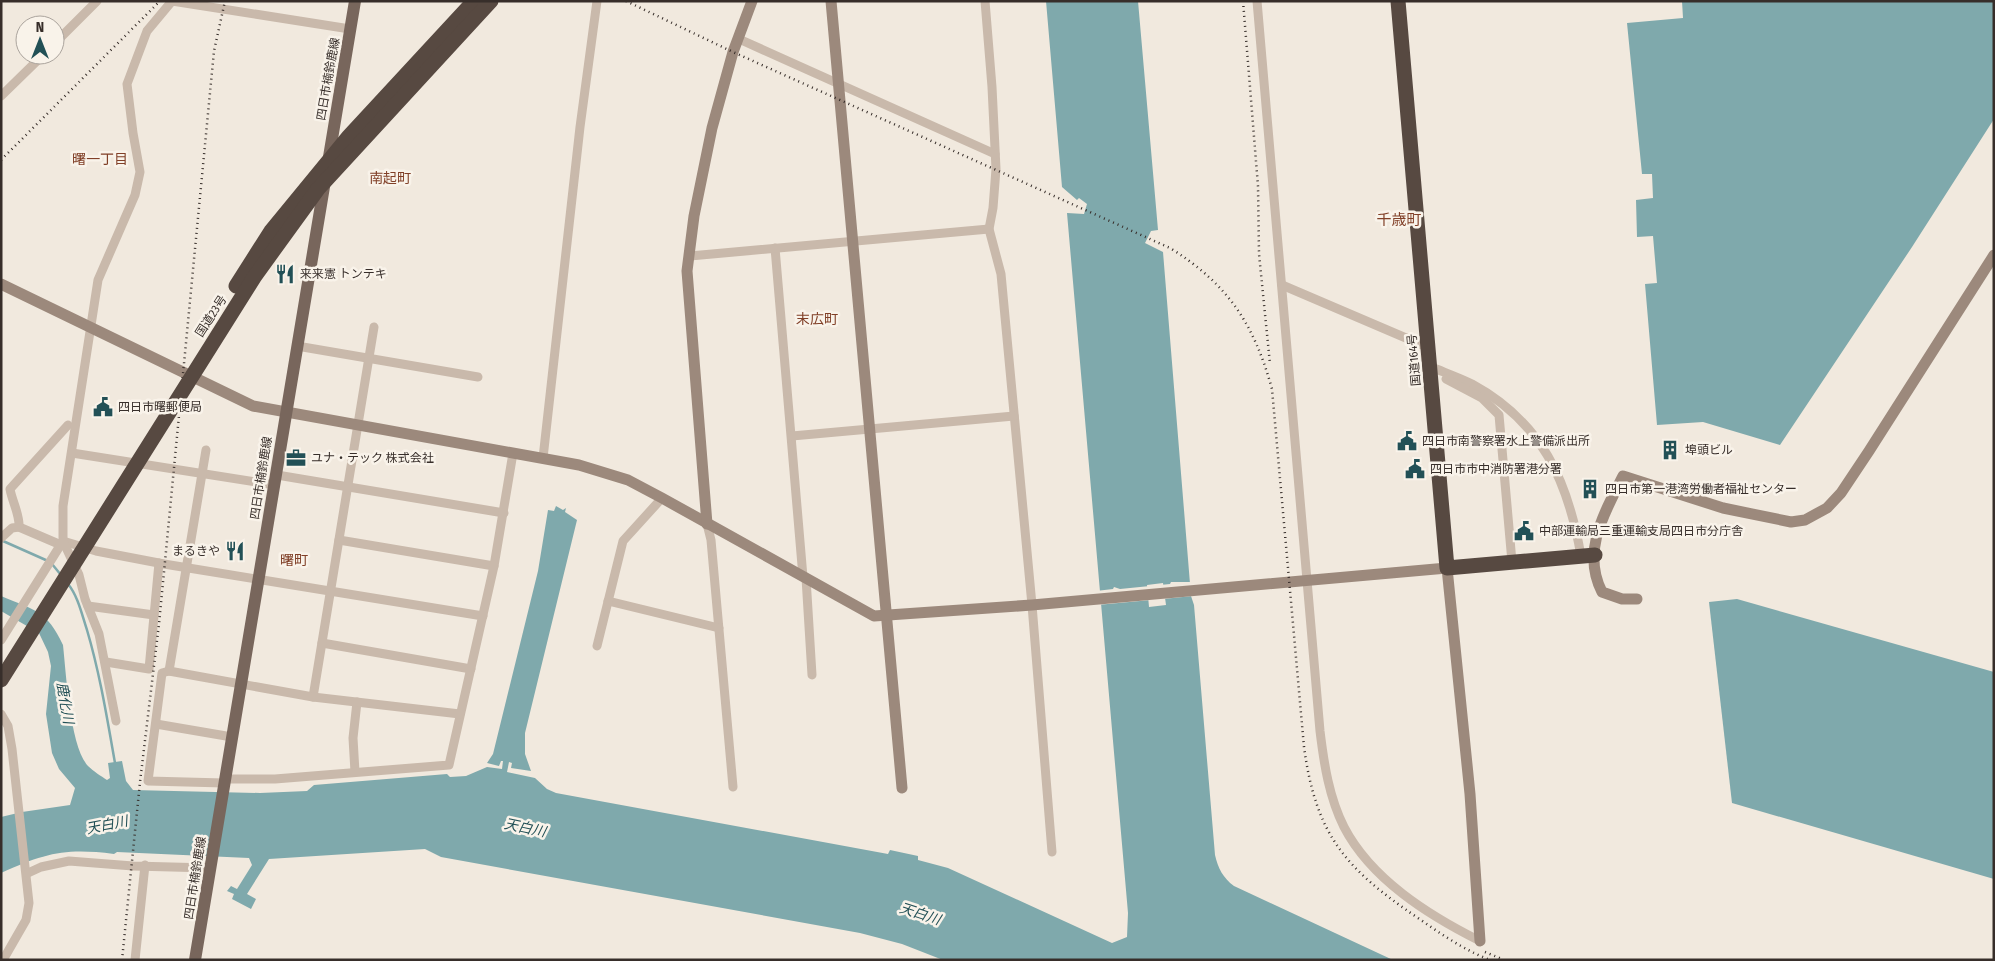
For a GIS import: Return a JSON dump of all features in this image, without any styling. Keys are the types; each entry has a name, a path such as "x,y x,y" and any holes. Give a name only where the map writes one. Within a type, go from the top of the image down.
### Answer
{"highway":[{"name":"国道23号","path":"1,663 271,232 349,136 474,1"},
{"name":"国道23号","path":"1,680 255,276 318,189 491,1"},
{"name":"国道164号","path":"1398,1 1447,568"},
{"path":"1447,568 1588,555"}],"main road":[{"name":"四日市楠鈴鹿線","path":"195,960 355,1"}],"street":[{"path":"65,33 98,1"},
{"path":"3,637 60,545 63,506 98,280 136,194 140,172 132,133 127,84 147,31 172,1 350,29"},
{"path":"543,458 580,127 597,1"},
{"path":"732,787 707,524 687,270 703,168 724,83 752,1"},
{"path":"831,1 902,788"},
{"path":"985,1 995,154 993,208 989,229 1001,274 1032,605 1052,852"},
{"path":"1257,1 1323,756 1327,780 1344,826 1368,863 1385,879 1457,929 1480,941"},
{"path":"739,38 995,154"},
{"path":"1,96 33,65"},
{"path":"690,256 989,229"},
{"path":"775,248 812,675"},
{"path":"1588,555 1597,528 1623,476 1723,508 1791,522 1805,520 1827,508 1841,493 1994,255"},
{"path":"2,284 246,403 286,413 543,458 601,471 662,498 874,616 1032,605 1447,568 1470,794 1480,941"},
{"path":"1282,285 1427,347"},
{"path":"313,697 374,327"},
{"path":"297,346 478,377"},
{"path":"1430,369 1471,383 1516,416 1535,438 1554,466 1568,497 1602,592 1622,599 1637,599"},
{"path":"1430,369 1470,390 1492,406 1499,414 1512,562"},
{"path":"792,436 1014,416"},
{"path":"19,527 20,519 13,506 10,489 68,425"},
{"path":"169,671 206,450"},
{"path":"72,453 202,474 348,487 504,513"},
{"path":"460,714 313,697 169,671 162,673 148,781 224,783 449,765 494,566 513,454"},
{"path":"597,646 623,541 662,498"},
{"path":"3,537 12,528 19,527 60,545 96,552 483,616"},
{"path":"339,540 494,566"},
{"path":"60,545 79,576 99,634 106,662 116,721"},
{"path":"106,662 149,669 159,563"},
{"path":"608,601 718,628"},
{"path":"88,606 154,615"},
{"path":"322,643 470,668"},
{"path":"355,772 353,738 356,702"},
{"path":"1,714 8,726 17,805 28,873 29,913 14,944 3,960"},
{"path":"156,724 232,737"},
{"path":"28,873 41,867 69,861 145,865 211,864"},
{"path":"135,960 145,865"}],"water":[{"path":"1046,1 1138,1 1158,230 1151,231 1145,243 1163,252 1191,596 1194,605 1216,860 1224,876 1234,886 1393,960 943,960 902,944 860,933 441,857 425,849 269,859 247,894 256,899 251,909 232,899 234,894 227,891 231,886 237,889 252,865 249,858 117,852 114,854 69,852 31,861 1,873 1,817 70,805 75,788 59,769 52,753 46,714 51,666 48,652 39,633 1,611 1,596 31,608 45,618 57,633 63,645 67,690 77,743 88,766 107,780 110,778 108,763 122,761 126,781 133,790 260,793 307,791 314,785 447,774 450,777 466,776 487,767 502,769 503,761 501,761 499,766 487,763 493,754 538,571 548,510 554,511 556,506 563,510 566,508 565,512 577,520 525,733 525,754 531,771 511,768 512,763 509,762 507,772 535,778 547,789 556,793 888,854 890,850 918,856 918,860 948,868 1112,943 1127,937 1128,913 1067,213 1084,214 1087,204 1079,198 1077,200 1062,187","holes":["1163,583 1166,605 1149,607 1147,585"]},
{"path":"1682,1 1994,1 1994,119 1912,247 1780,445 1703,422 1657,425 1645,284 1657,283 1653,236 1637,237 1636,200 1653,198 1652,174 1642,174 1627,23 1683,18"},
{"path":"1737,599 1994,672 1994,879 1732,803 1709,602"}],"pier":[{"path":"1171,582 1193,582 1193,596 1163,599 1162,586 1150,587 1151,600 1097,605 1096,591 1113,589 1114,587 1120,589 1170,584"}],"waterway":[{"path":"3,541 48,561"},
{"path":"52,564 61,575"},
{"path":"68,584 79,606 92,647 115,763"}],"railway":[{"path":"1,160 160,1"},
{"path":"122,960 140,782 159,624 214,51 225,1"},
{"path":"626,1 733,52 1170,248 1208,276 1223,291 1247,325 1257,345 1272,389 1304,747 1309,778 1326,827 1338,848 1353,866 1372,883 1444,936 1490,960"},
{"path":"1243,1 1258,186 1259,254 1270,364"},
{"path":"1485,952 1502,959"}],"place":[{"name":"来来憲 トンテキ","path":"285,274"},
{"name":"四日市曙郵便局","path":"103,407"},
{"name":"四日市南警察署水上警備派出所","path":"1407,441"},
{"name":"埠頭ビル","path":"1670,450"},
{"name":"ユナ・テック 株式会社","path":"296,458"},
{"name":"四日市市中消防署港分署","path":"1415,469"},
{"name":"四日市第一港湾労働者福祉センター","path":"1590,489"},
{"name":"中部運輸局三重運輸支局四日市分庁舎","path":"1524,531"},
{"name":"まるきや","path":"235,551"}],"district":[{"name":"曙一丁目","path":"100,159"},
{"name":"南起町","path":"390,178"},
{"name":"千歳町","path":"1399,220"},
{"name":"末広町","path":"817,319"},
{"name":"曙町","path":"294,560"}],"water label":[{"name":"鹿化川","path":"65,703"},
{"name":"天白川","path":"107,825"},
{"name":"天白川","path":"525,828"},
{"name":"天白川","path":"920,914"}]}
